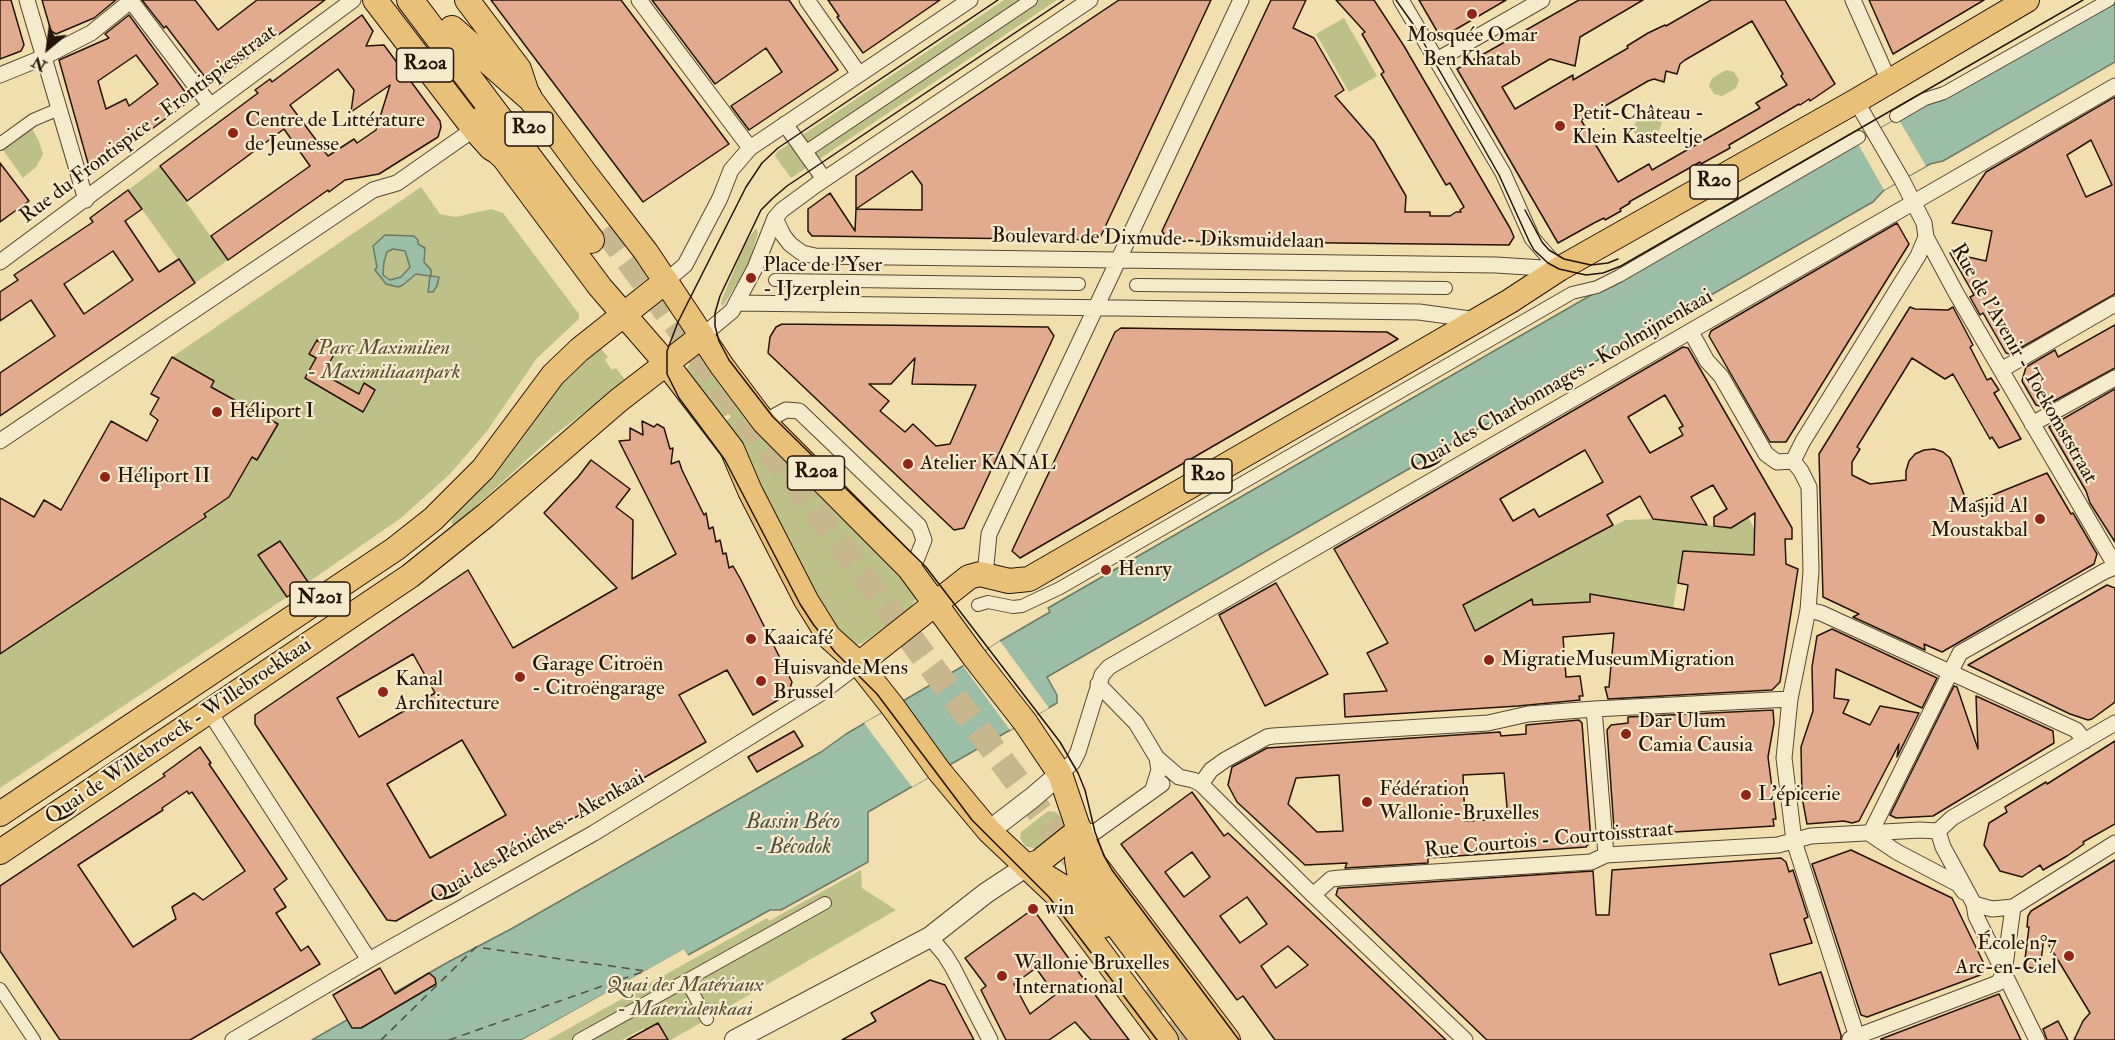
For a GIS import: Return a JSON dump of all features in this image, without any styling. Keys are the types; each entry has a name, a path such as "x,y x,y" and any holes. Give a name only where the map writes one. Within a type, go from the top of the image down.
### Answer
{"highway":[{"name":"R20","path":"410,0 455,60 598,235 431,0"},
{"path":"452,29 528,96"},
{"path":"455,60 468,103 497,143 501,154"},
{"path":"1079,830 1080,872 1204,1040"},
{"path":"1027,866 1061,887 1100,922 1189,1040"}],"main road":[{"name":"R20a","path":"375,0 474,129 491,148 501,154 623,314"},
{"path":"467,0 519,69 528,96 646,252 702,336 666,363"},
{"name":"R20","path":"985,575 1009,581 1029,579 1477,320 1559,269 1856,101 2027,0"},
{"path":"666,281 623,314 666,363 732,449 750,492 819,621 830,637 859,664 939,771 989,831 1055,892 1166,1040"},
{"name":"Quai de Willebroeck - Willebroekkaai","path":"0,814 395,549 433,519 483,470 554,375 579,350 623,314"},
{"name":"R20a","path":"702,336 764,422 909,568 1025,722 1060,774"},
{"name":"Quai de Willebroeck - Willebroekkaai","path":"0,852 410,576 666,363"},
{"path":"395,549 410,576"},
{"path":"859,664 969,577 985,575"},
{"path":"1060,774 1079,830 1104,879 1228,1040"},
{"path":"1027,866 1039,862 1079,830"}],"street":[{"path":"27,0 86,200"},
{"path":"0,75 44,57 91,33 131,0 210,105"},
{"name":"Rue du Frontispice - Frontispiesstraat","path":"0,262 353,0"},
{"path":"639,0 750,148"},
{"path":"807,0 859,74"},
{"path":"808,150 1031,0"},
{"path":"702,336 726,318 737,303 755,268 775,218 795,199 1090,0"},
{"path":"985,575 987,538 1241,0"},
{"path":"1401,0 1506,179 1532,238 1559,269"},
{"path":"1437,60 1542,0"},
{"path":"1853,0 1889,81"},
{"path":"1896,116 1925,99 1944,93 2109,0"},
{"path":"666,281 685,265 720,198 731,170 750,148 960,3"},
{"name":"Quai des Charbonnages - Koolmijnenkaai","path":"1060,774 1073,762 1078,752 1098,684 1109,667 2115,86"},
{"name":"Rue de l'Avenir - Toekomststraat","path":"1856,101 1902,180 1924,223 1926,237 2115,566"},
{"path":"0,144 33,120 59,109"},
{"path":"785,124 824,179"},
{"path":"0,441 373,190 397,183 474,129"},
{"name":"R20","path":"978,605 988,602 1013,607 1022,606 1057,583 1403,384 1572,293 1597,287 1619,276 1859,137"},
{"name":"Boulevard de Dixmude - Diksmuidelaan","path":"775,218 790,244 808,255 1496,265 1559,269"},
{"path":"1793,461 1803,441 1918,256 1926,237"},
{"path":"775,280 1079,284"},
{"path":"1136,285 1446,288"},
{"path":"737,303 1419,312 1477,320"},
{"path":"2001,370 2115,304"},
{"path":"1691,332 1707,361 1721,376 1766,454 1777,462 1793,461"},
{"path":"2032,423 2115,378"},
{"path":"764,422 786,410 799,411 919,526 924,540 917,558 909,568"},
{"path":"1793,461 1809,487 1811,572 1808,610 1790,699 1784,758 1794,841 1853,1038 1998,983 2004,974 2013,907"},
{"path":"2115,566 1960,652 1869,834 1897,852 1958,884 1974,903 1992,909 2013,907 2115,843"},
{"path":"1808,610 1821,613 2076,730 2085,741"},
{"name":"Quai des Péniches - Akenkaai","path":"233,1040 594,833 821,693 859,664"},
{"path":"1098,684 1136,723 1157,758 1179,777 1201,784 1465,1040"},
{"path":"1201,784 1216,766 1267,737 1488,723 1528,714 1594,709 1790,699"},
{"path":"1594,709 1606,855"},
{"path":"209,711 369,960"},
{"path":"2037,1040 1976,916 1974,903 1943,847 1938,831 1952,818 2114,725"},
{"path":"1153,789 1159,770 1157,758"},
{"path":"989,831 1060,774"},
{"path":"1079,830 1095,832 1153,789 1179,777"},
{"name":"Rue Courtois - Courtoisstraat","path":"1313,895 1331,879 1340,878 1591,862 1606,855 1778,845 1811,836 1938,831"},
{"path":"735,1040 930,937 986,893 1027,866"},
{"path":"579,1040 825,903"},
{"path":"930,937 945,955 990,1040"},
{"path":"686,980 707,1019"},
{"path":"0,989 34,1040"}],"green space":[{"path":"1004,0 1057,0 791,178 775,156 777,152"},
{"path":"1344,18 1377,76 1349,92 1316,34"},
{"path":"1726,70 1734,72 1739,80 1736,88 1722,96 1714,94 1709,86 1712,78"},
{"path":"1649,114 1657,115 1662,123 1659,131 1646,139 1637,138 1633,130 1636,121"},
{"path":"31,127 43,154 37,166 23,178 3,150"},
{"path":"160,166 228,260 195,283 128,190"},
{"name":"Parc Maximilien - Maximiliaanpark","path":"421,187 440,214 456,217 491,209 503,213 579,314 579,319 537,358 487,431 450,474 401,518 287,597 0,788 0,650 2,653 206,517 204,514 229,497 252,457 257,460 277,424 211,387 214,381 172,357"},
{"path":"756,228 758,232 749,264 723,306 722,299 740,256"},
{"path":"601,349 608,357 605,360 612,370 616,368 626,381 553,436 455,525 451,523 455,512 568,376"},
{"path":"697,360 709,363 896,564 917,596 911,607 863,643 854,645 841,634 824,608 728,432 732,429 726,421 731,417 729,414 718,419 687,372 688,366"},
{"path":"1748,517 1755,530 1753,555 1683,551 1673,608 1590,594 1590,602 1533,605 1532,599 1475,631 1452,610 1625,520 1653,519 1731,528"},
{"path":"1048,811 1056,812 1060,816 1064,844 1037,849 1025,846 1020,838 1021,832"},
{"name":"Quai des Matériaux - Materialenkaai","path":"861,870 862,888 896,910 671,1040 668,1040 658,1023 622,1040 548,1040 767,918 769,921"}],"water":[{"name":"Bassin Béco - Bécodok","path":"2103,0 2115,0 2115,62 1943,161 1930,164 1884,190 1873,202 1047,677 1057,695 1057,703 868,812 868,862 781,910 770,910 688,955 684,950 522,1040 312,1040 821,752 846,734 1050,612 1048,608"},
{"path":"385,235 414,236 418,244 425,248 424,262 431,270 431,276 439,277 433,292 428,292 430,276 416,274 398,287 386,284 375,270 377,267 373,246","holes":["393,249 405,251 410,267 401,277 390,280 383,275 387,252"]}],"pier":[{"path":"1898,118 1926,166 1884,190 1857,142"},
{"path":"1000,641 1049,708 1010,730 963,666"},
{"path":"902,702 950,765 912,787 864,723"},
{"path":"684,949 690,958 686,958 683,953 528,1040 522,1040"}],"building":[{"path":"0,0 11,0 24,45 21,51 0,59"},
{"path":"42,0 116,0 94,18 56,34 51,31"},
{"path":"142,0 195,0 218,30 257,0 325,0 211,85 166,26 164,28"},
{"path":"491,0 621,0 729,144 643,202"},
{"path":"652,0 789,0 838,70 749,130 731,106 782,72 766,48 715,84"},
{"path":"828,0 940,0 863,53 837,17 839,16"},
{"path":"1119,0 1211,0 1099,240 812,236 808,231 808,209 830,193 855,231 856,176","holes":["912,171 922,185 922,210 856,209"]},
{"path":"1271,0 1306,0 1293,28 1314,38 1344,90 1335,96 1374,141 1406,196 1405,212 1430,212 1430,216 1450,216 1461,212 1460,210 1464,207 1450,183 1446,185 1381,74 1384,72 1362,34 1365,32 1336,0 1374,0 1404,46 1510,228 1514,237 1509,245 1168,241 1162,231"},
{"path":"1419,0 1506,0 1441,38"},
{"name":"Petit-Château - Klein Kasteeltje","path":"1579,0 1643,0 1580,37 1575,66 1550,59 1502,87 1515,109 1573,75 1573,80 1628,48 1627,46 1648,33 1666,26 1711,0 1785,0 1835,84 1810,101 1809,99 1799,104 1729,145 1730,148 1629,202 1620,209 1621,211 1558,243 1457,69","holes":["1752,21 1783,74 1781,76 1787,85 1756,103 1760,108 1652,170 1649,164 1618,182 1581,120 1648,81 1654,79 1664,82 1666,71 1677,74 1680,64 1685,60"]},
{"path":"1869,0 1984,0 1893,54"},
{"path":"129,15 191,100 91,174 59,60 109,38 105,34","holes":["136,55 158,84 129,106 126,99 106,109 98,81"]},
{"path":"362,15 373,31 366,46 384,45 440,121 441,127 438,137 379,174 345,180 228,260 211,236 310,166 284,129 187,201 160,166 258,93 255,90 270,79 272,82","holes":["338,69 354,90 351,112 390,85 376,130 357,143 354,139 328,156 290,105"]},
{"path":"2115,97 2115,294 2010,354 2006,353 1983,313 1980,315 1970,297 1974,295 1950,253 1986,261 1992,231 1952,223 1986,172","holes":["2091,140 2112,185 2086,197 2067,155"]},
{"path":"0,163 29,201 0,222"},
{"path":"128,190 142,209 125,221 159,272 179,259 195,283 0,416 0,373 55,336 31,300 0,321 0,292 18,280 14,275 93,222 90,218","holes":["113,251 133,280 84,314 64,284"]},
{"path":"1897,223 1909,244 1786,442 1770,442 1709,336 1711,331"},
{"path":"1910,307 1948,310 1953,307 1973,345 1970,347 1987,380 1991,378 1999,390 1994,393 2021,439 1999,448 1992,437 1990,439 1953,374 1945,379 1912,358 1857,447 1860,449 1852,462 1852,475 1870,484 1906,480 1909,461 1915,454 1934,449 1950,458 1968,505 2047,473 2097,554 2094,564 1942,652 1924,644 1925,650 1853,617 1859,614 1823,597 1819,454"},
{"path":"782,324 1048,327 1054,336 964,528 954,530 768,353 770,337 776,327","holes":["915,358 912,384 976,385 950,444 936,446 913,424 905,432 880,411 889,401 869,384 891,384"]},
{"path":"2115,325 2115,368 2043,407 2036,405 2022,381 2026,367 2055,350 2058,357"},
{"path":"1121,328 1387,332 1398,339 1020,558 1012,551 1115,332"},
{"path":"317,340 336,351 323,374 359,394 364,383 375,390 363,412 305,378 316,358 309,354"},
{"path":"1683,347 1688,348 1792,528 1792,539 1785,539 1786,564 1798,569 1780,682 1772,690 1608,699 1605,687 1609,687 1614,633 1563,637 1566,677 1580,676 1583,696 1579,696 1580,700 1345,717 1344,694 1387,691 1367,653 1388,643 1334,549","holes":["1665,395 1683,426 1679,428 1683,435 1650,453 1628,417","1585,450 1603,482 1539,517 1534,509 1513,521 1500,499","1713,485 1727,509 1714,517 1714,526 1731,528 1755,513 1754,555 1683,551 1678,583 1688,585 1684,610 1590,594 1590,602 1533,605 1532,599 1475,631 1463,605 1613,525 1607,515 1640,496 1653,519 1707,525 1691,497"]},
{"path":"172,357 214,381 211,387 278,424 257,460 252,457 229,497 204,514 206,517 0,654 0,498 34,517 44,500 61,510 111,421 147,441 158,420 150,414 159,398 151,394"},
{"path":"2115,389 2115,542 2090,503 2086,491 2049,427"},
{"name":"Garage Citroën - Citroëngarage","path":"642,421 654,427 657,424 664,428 670,449 673,448 671,464 679,461 704,515 706,513 709,529 713,527 716,542 720,540 729,568 733,566 741,580 792,682 788,694 753,715 727,670 679,695 706,742 396,921 387,920 255,724 255,715 468,570 513,648 617,588 544,513 591,460 630,489 616,507 633,520 632,579 676,554 619,441 630,440 630,428 643,435","holes":["413,654 435,693 359,737 337,698","462,740 506,815 430,858 387,784"]},
{"path":"280,541 308,582 287,597 258,555"},
{"path":"1276,583 1328,674 1265,706 1219,615"},
{"path":"2107,585 2115,588 2115,702 2092,719 2088,720 2070,714 1968,665"},
{"path":"1832,629 1937,678 1922,708 1836,669 1834,698 1849,700 1843,713 1870,725 1880,706 1919,713 1897,757 1899,744 1859,821 1807,824 1802,797 1801,747 1813,711 1812,667 1817,636"},
{"path":"1954,686 1957,687 1978,749 1976,696 2053,731 2054,743 1933,816 1896,818 1890,815"},
{"path":"1773,710 1774,723 1768,757 1776,819 1773,819 1774,826 1658,833 1620,839 1618,829 1614,829 1607,730 1611,725 1628,723 1628,717"},
{"path":"1579,720 1582,723 1591,841 1586,847 1428,858 1428,863 1345,868 1347,863 1305,865 1237,802 1228,785 1232,767 1267,748 1500,732 1501,736 1526,734 1526,725","holes":["1504,773 1508,819 1465,821 1463,775","1339,775 1343,831 1317,832 1288,804 1296,778"]},
{"path":"794,731 803,746 757,772 748,757"},
{"path":"2115,741 2115,824 2083,842 2084,844 2067,856 2043,870 2040,865 2022,877 2000,871 1984,845 1989,823 2007,812 2005,807 2046,782 2047,784"},
{"path":"200,747 211,763 209,764 287,879 274,889 286,907 276,913 301,951 308,946 320,964 190,1040 60,1040 0,951 0,886 165,776 163,774","holes":["187,791 189,794 192,792 245,871 203,900 194,893 172,907 176,919 133,947 78,865 163,810 162,808"]},
{"path":"1192,792 1224,836 1228,833 1446,1040 1275,1040 1243,996 1237,1000 1121,844","holes":["1192,852 1210,877 1184,897 1165,872","1247,897 1267,924 1240,943 1220,916","1288,946 1308,965 1276,988 1261,966"]},
{"path":"1851,850 1952,898 1986,968 1983,974 1867,1017 1861,1015 1812,864"},
{"path":"1781,858 1786,862 1789,872 1793,870 1808,917 1804,919 1812,943 1770,954 1779,985 1821,972 1841,1040 1487,1040 1336,895 1338,888 1593,871 1596,915 1609,915 1612,870"},
{"name":"École n°7 Arc-en-Ciel","path":"2115,860 2115,1040 2074,1040 2083,1021 2090,1013 2044,937 2040,969 2024,967 2029,927 2027,927 2028,916 2031,911"},
{"name":"Wallonie Bruxelles International","path":"1033,909 1129,1040 1091,1040 1075,1022 1049,1040 1006,1040 981,990 986,986 965,958","holes":["1036,968 1055,995 1030,1014 1014,984"]},
{"path":"380,968 395,994 429,973 435,978 436,984 361,1028 352,1028 333,995"},
{"path":"930,980 945,985 974,1040 842,1040 876,1021 871,1013"},
{"path":"1999,994 2021,1040 1881,1040 1881,1039"},
{"path":"2058,1021 2068,1040 2047,1040 2043,1029"},
{"path":"658,1023 668,1040 627,1040"}],"ferry route":[{"path":"381,1040 476,947 646,971"},
{"path":"449,1040 645,971"}],"tunnel":[{"path":"605,229 1075,859"},
{"path":"1149,988 1188,1040"}],"tram line":[{"path":"998,0 778,148 762,163 746,187 678,322 667,351 667,374 679,398 725,460 800,604 813,624 835,652 877,694 972,820 1049,897 1157,1040"},
{"path":"1064,0 787,186 773,198 761,210 720,296 715,313 715,326 719,341 729,360 773,417 926,567 1060,742 1085,790 1095,832 1112,870 1239,1040"},
{"path":"1396,0 1413,24 1499,175 1534,250 1548,263 1559,269 1586,275 1603,273 1621,266 2083,0"},
{"path":"1525,210 1542,242 1549,250 1564,259 1591,265 1618,259"}],"place":[{"name":"Mosquée Omar Ben Khatab","path":"1472,14"},
{"name":"Petit-Château - Klein Kasteeltje","path":"1560,126"},
{"name":"Centre de Littérature de Jeunesse","path":"233,133"},
{"name":"Place de l'Yser - IJzerplein","path":"751,278"},
{"name":"Héliport I","path":"217,412"},
{"name":"Atelier KANAL","path":"908,464"},
{"name":"Héliport II","path":"105,477"},
{"name":"Masjid Al Moustakbal","path":"2040,519"},
{"name":"Henry","path":"1106,570"},
{"name":"Kaaicafé","path":"751,639"},
{"name":"MigratieMuseumMigration","path":"1489,660"},
{"name":"Garage Citroën - Citroëngarage","path":"520,677"},
{"name":"HuisvandeMens Brussel","path":"761,681"},
{"name":"Kanal Architecture","path":"383,692"},
{"name":"Dar Ulum Camia Causia","path":"1626,734"},
{"name":"L'épicerie","path":"1746,795"},
{"name":"Fédération Wallonie-Bruxelles","path":"1367,802"},
{"name":"win","path":"1033,909"},
{"name":"École n°7 Arc-en-Ciel","path":"2069,956"},
{"name":"Wallonie Bruxelles International","path":"1002,976"}]}
